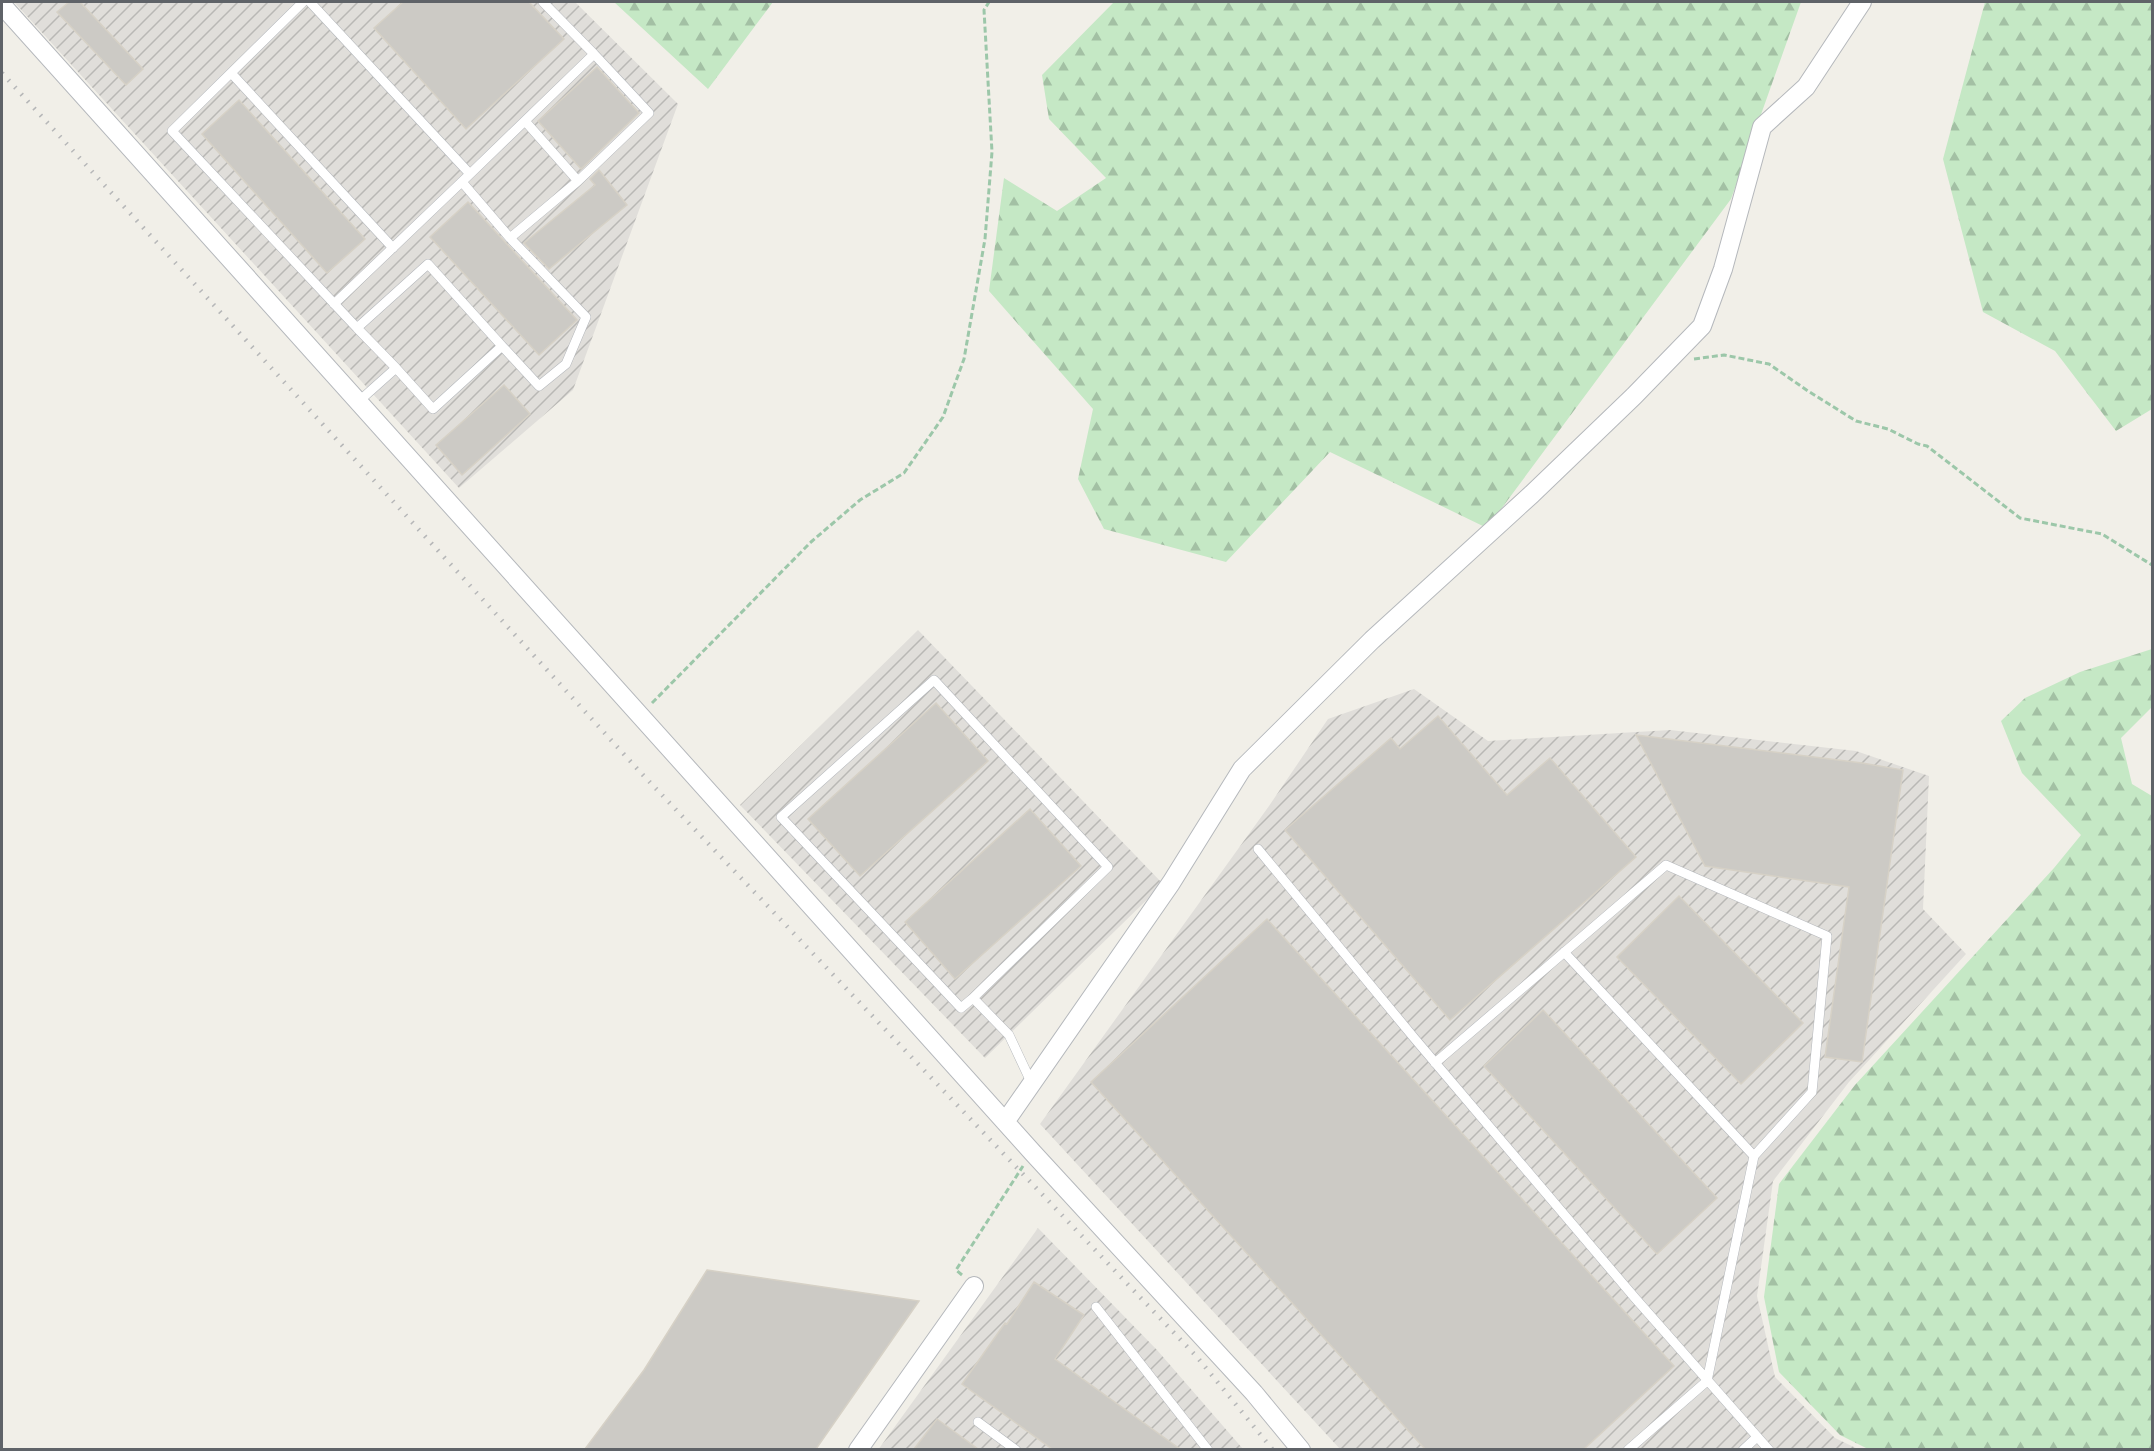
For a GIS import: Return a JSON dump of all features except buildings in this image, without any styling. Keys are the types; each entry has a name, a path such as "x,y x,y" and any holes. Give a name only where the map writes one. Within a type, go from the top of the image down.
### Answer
{"street":[{"path":"1005,1122 1171,883 1242,769 1372,640 1532,494 1702,326 1723,269 1762,128 1806,87 1862,2"},
{"path":"2,5 1033,1154 1254,1393 1301,1449"},
{"path":"858,1449 974,1286"}],"lane":[{"path":"303,2 172,131 433,409 502,346"},
{"path":"310,2 470,174"},
{"path":"510,238 578,181 649,113 543,2"},
{"path":"334,304 594,54"},
{"path":"232,74 393,248"},
{"path":"525,121 578,181"},
{"path":"357,328 428,264 539,386 566,364 586,317 510,238 462,182"},
{"path":"358,402 396,368"},
{"path":"934,680 1108,867 973,998 961,1008 781,817 934,680"},
{"path":"1258,849 1435,1063 1707,1381 1769,1449"},
{"path":"1435,1063 1665,865 1827,936 1812,1092 1754,1156 1707,1381 1628,1449"},
{"path":"1564,951 1754,1156"},
{"path":"973,998 1009,1035 1032,1084"},
{"path":"1096,1307 1208,1449"},
{"path":"978,1422 1016,1449"},
{"path":"1743,1449 1756,1437"}],"path":[{"path":"640,715 811,542 860,501 904,473 943,417 964,359 985,239 992,152 984,10 989,2"},
{"path":"1666,363 1724,355 1769,364 1808,392 1856,421 1888,429 1927,446 2020,518 2102,534 2152,566"},
{"path":"974,1286 956,1270 1019,1170 1033,1154"}],"shaded area":[{"path":"14,2 575,2 678,104 573,390 459,488"},
{"path":"918,630 1163,884 985,1058 740,805"},
{"path":"1414,689 1488,741 1670,730 1856,751 1929,776 1923,909 1966,954 1849,1082 1773,1181 1757,1296 1775,1377 1835,1438 1858,1449 1340,1449 1040,1124 1269,806 1328,719"},
{"path":"1038,1228 1157,1350 1243,1449 878,1450"}],"green space":[{"path":"614,2 773,2 708,89"},
{"path":"1114,2 1801,2 1731,199 1487,528 1330,452 1226,562 1104,529 1078,479 1093,409 989,291 1004,178 1057,211 1106,178 1049,119 1042,75"},
{"path":"1985,2 2152,2 2152,409 2116,431 2055,351 1983,312 1943,159"},
{"path":"2152,649 2152,707 2121,738 2132,784 2152,796 2152,1448 2146,1450 1868,1449 1840,1435 1779,1372 1764,1297 1779,1184 1855,1085 2054,868 2081,835 2022,773 2001,721 2025,698 2080,672"}],"railway":[{"path":"2,73 642,774 1197,1357 1273,1450"}]}
